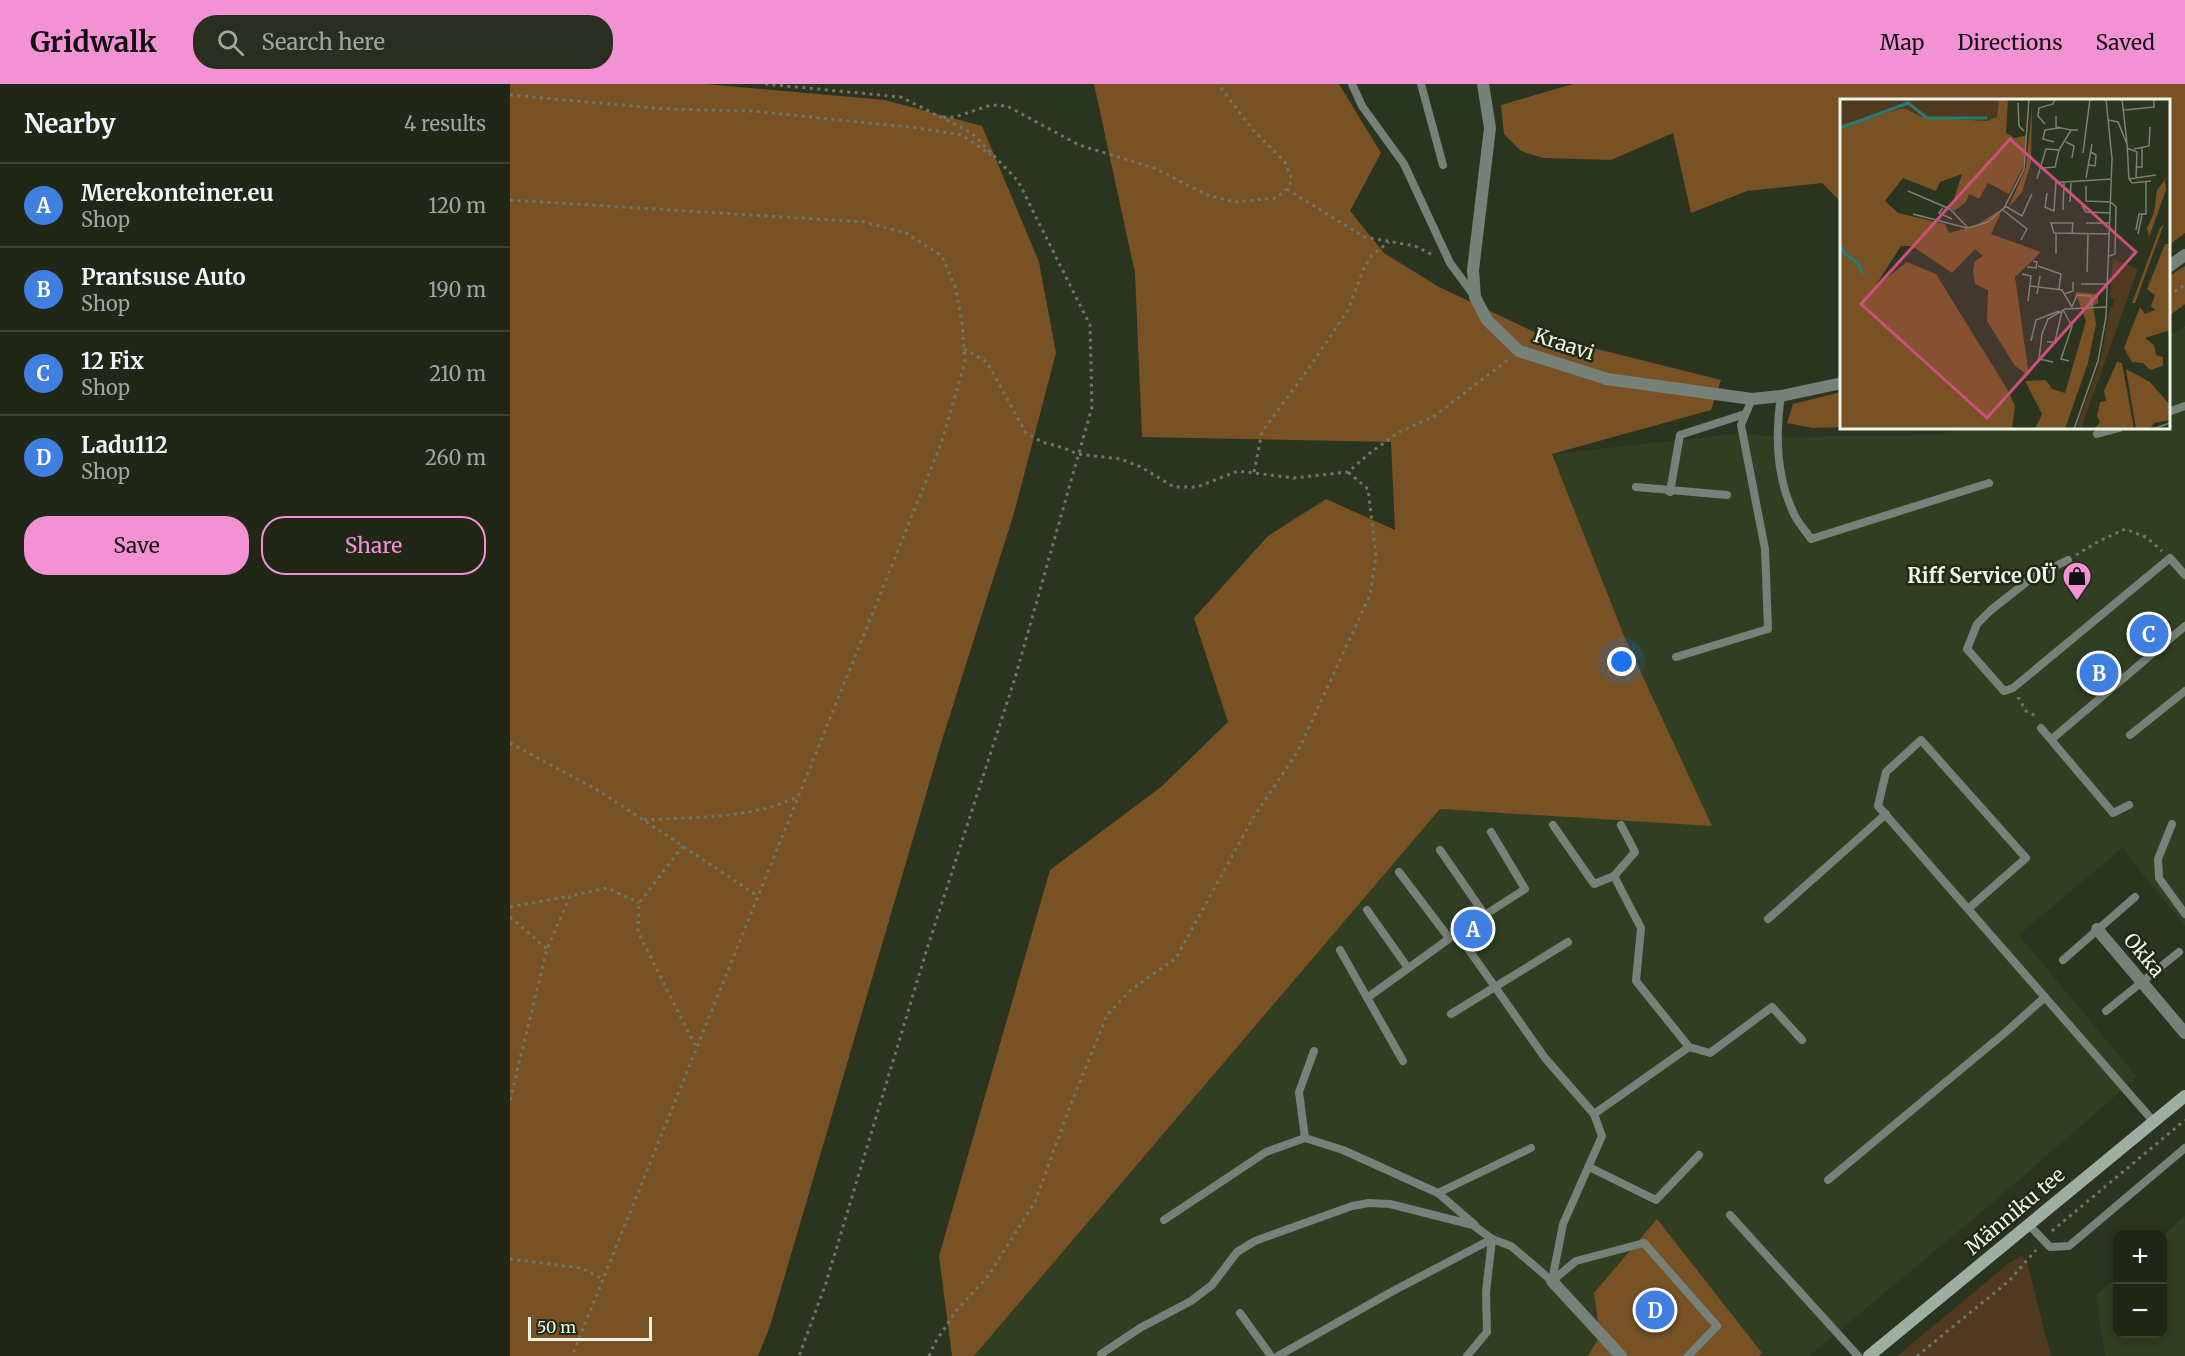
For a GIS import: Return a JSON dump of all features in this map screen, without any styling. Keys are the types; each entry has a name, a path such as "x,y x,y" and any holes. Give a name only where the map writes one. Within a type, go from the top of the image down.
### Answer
{"street":[{"name":"Kraavi","path":"1483,84 1490,128 1473,270 1475,297 1487,320 1519,351 1607,379 1752,399 1781,396 1840,383"},
{"path":"2170,266 2185,255"},
{"name":"Okka","path":"2097,929 2185,1034"},
{"name":"Männiku tee","path":"1869,1356 2185,1096"},
{"path":"1552,1281 1621,1356"}],"lane":[{"path":"1352,84 1362,106 1404,164 1450,263 1475,297"},
{"path":"1421,84 1443,165"},
{"path":"1781,396 1777,423 1779,470 1795,516 1811,539 1989,483"},
{"path":"1676,657 1768,629 1765,549 1741,425 1752,399"},
{"path":"1670,492 1680,435 1745,414"},
{"path":"2097,434 2115,429"},
{"path":"1636,488 1727,495"},
{"path":"2068,560 2033,577 1977,624 1967,649 2004,691 2013,688 2170,558 2185,575"},
{"path":"2052,739 2185,626"},
{"path":"2130,735 2185,691"},
{"path":"2041,728 2113,813 2129,805"},
{"path":"1968,909 2026,858 1921,740 1886,772 1878,806 2154,1122"},
{"path":"1768,919 1886,814"},
{"path":"2172,824 2158,859 2159,878 2185,914"},
{"path":"1553,825 1594,884 1614,876 1635,852 1621,825"},
{"path":"1367,998 1449,938 1525,889 1491,832"},
{"path":"1440,850 1485,915"},
{"path":"1399,872 1449,938"},
{"path":"1614,876 1641,928 1636,981 1689,1047 1710,1053 1772,1007 1802,1040"},
{"path":"2063,960 2135,897"},
{"path":"1367,910 1408,968"},
{"path":"1457,933 1545,1058 1594,1114 1602,1136 1563,1224 1552,1281"},
{"path":"1451,1014 1568,942"},
{"path":"1340,950 1403,1061"},
{"path":"2106,1011 2179,952"},
{"path":"1828,1180 2045,997"},
{"path":"1594,1114 1689,1047"},
{"path":"1305,1138 1299,1092 1314,1052"},
{"path":"1164,1220 1266,1152 1305,1138 1342,1150 1438,1193 1492,1239"},
{"path":"1438,1193 1531,1148"},
{"path":"2030,1225 2047,1244 2069,1246 2185,1148"},
{"path":"1589,1167 1656,1200 1699,1155"},
{"path":"1102,1356 1101,1354 1140,1328 1198,1296 1212,1285 1237,1252 1255,1240 1352,1206 1369,1203 1390,1204 1473,1225 1492,1239 1511,1246 1552,1281"},
{"path":"1730,1215 1858,1356"},
{"path":"1278,1356 1393,1291 1492,1239"},
{"path":"1467,1356 1487,1332 1486,1292 1492,1239"},
{"path":"1552,1281 1576,1262 1644,1243 1717,1326 1688,1356"},
{"path":"1240,1313 1271,1356"}],"path":[{"path":"765,84 901,97 942,117 955,117 991,105 1006,106 1079,145 1154,168 1207,195 1235,202 1276,198 1287,189 1292,180 1286,162 1253,130 1218,84"},
{"path":"510,95 666,109 752,111 918,128 962,135 997,159"},
{"path":"799,1356 826,1283 926,952 1015,678 1092,407 1089,325 1018,181 972,133 901,97"},
{"path":"1287,189 1364,237 1415,246 1450,263"},
{"path":"510,200 864,222 906,233 942,256 956,289 965,362 941,444 572,1356"},
{"path":"1254,472 1262,432 1348,310 1364,268 1372,255 1389,242"},
{"path":"2170,294 2185,285"},
{"path":"964,349 987,362 1026,433 1042,442 1077,454 1121,459 1142,467 1174,487 1197,487 1238,471 1294,478 1348,472 1400,432 1433,417 1519,351"},
{"path":"929,1356 956,1311 988,1276 1035,1202 1107,1015 1132,990 1176,958 1253,818 1298,750 1370,595 1376,556 1368,489 1348,472"},
{"path":"2068,560 2099,541 2125,529 2146,537 2170,558"},
{"path":"2013,688 2026,711 2038,717 2041,728"},
{"path":"510,742 601,792 758,896"},
{"path":"644,820 732,814 777,807 799,797"},
{"path":"683,846 639,903 638,932 697,1048"},
{"path":"510,907 607,888 639,903"},
{"path":"510,1100 547,949 570,896"},
{"path":"510,916 547,949"},
{"path":"1917,1356 2009,1281 2047,1244 2052,1230 2185,1120"},
{"path":"510,1258 581,1268 603,1279"}],"shaded area":[{"path":"510,84 705,84 885,100 982,126 1039,262 1056,353 1014,513 942,740 770,1326 758,1356 510,1356"},
{"path":"1094,84 1339,84 1381,153 1350,211 1384,253 1439,287 1541,335 1721,380 1711,410 1552,454 1625,638 1712,826 1440,809 974,1356 952,1356 939,1256 1050,870 1161,787 1228,722 1194,618 1268,536 1326,499 1395,530 1391,442 1142,437 1135,273"},
{"path":"1573,84 2185,84 2185,233 2170,244 2170,99 1840,99 1840,201 1822,183 1747,191 1691,213 1673,133 1611,160 1543,158 1521,151 1504,134 1501,105"},
{"path":"2185,266 2185,304 2170,315 2170,275"},
{"path":"2185,326 2185,926 2123,847 2019,935 2137,1077 1997,1199 1809,1356 974,1356 1440,809 1711,825 1625,638 1552,454 1734,434 1787,437 1935,435 1966,429 2170,429 2170,334"},
{"path":"1840,392 1840,427 1813,428 1787,423 1793,404"},
{"path":"2185,1216 2185,1356 2105,1356 2096,1296 2113,1281 2113,1338 2167,1338 2167,1232"},
{"path":"1657,1219 1762,1353 1759,1356 1588,1356 1600,1336 1594,1293"},
{"path":"2022,1255 2027,1262 2051,1356 1897,1356 2009,1263"}],"place":[{"name":"Riff Service OÜ","path":"2077,602"},
{"name":"12 Fix","path":"2149,634"},
{"name":"Prantsuse Auto","path":"2099,673"},
{"name":"Merekonteiner.eu","path":"1473,929"},
{"name":"Ladu112","path":"1655,1310"}]}
